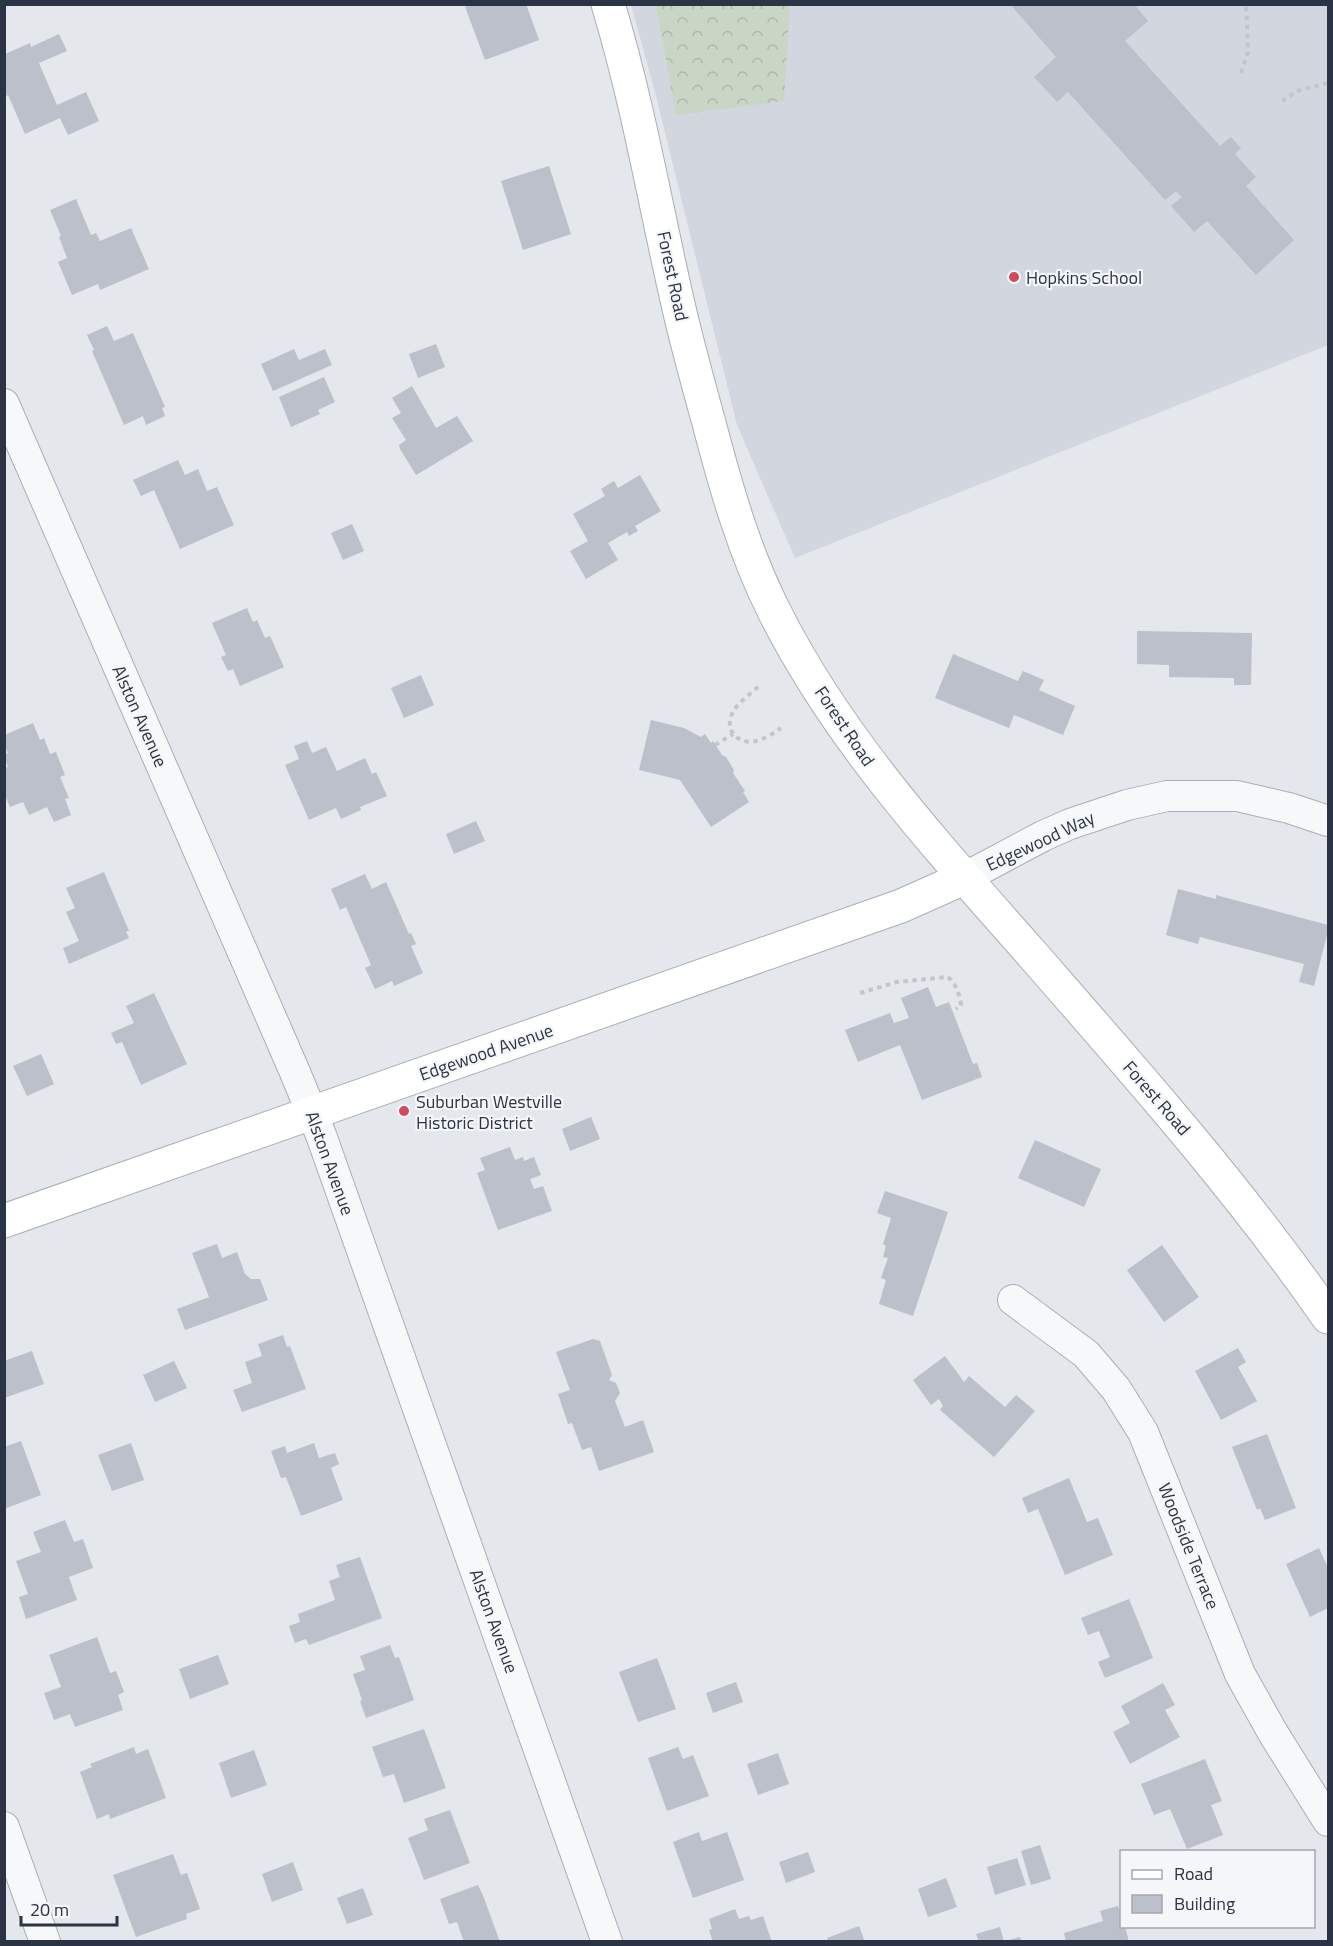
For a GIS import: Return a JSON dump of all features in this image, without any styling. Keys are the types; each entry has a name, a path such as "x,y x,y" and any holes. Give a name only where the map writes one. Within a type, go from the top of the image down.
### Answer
{"main road":[{"name":"Forest Road","path":"608,4 635,105 695,373 726,488 775,613 801,660 852,740 936,846 1166,1108 1234,1190 1329,1317"},
{"name":"Edgewood Avenue","path":"4,1221 901,906 964,878"}],"street":[{"name":"Alston Avenue","path":"4,404 328,1153 607,1941"},
{"name":"Edgewood Way","path":"964,878 1070,824 1127,805 1167,796 1237,796 1289,808 1329,821"},
{"name":"Woodside Terrace","path":"1013,1300 1086,1354 1116,1389 1143,1432 1240,1674 1273,1733 1329,1821"},
{"path":"4,1827 45,1941"}],"path":[{"path":"1241,73 1248,52 1246,4"},
{"path":"1282,101 1297,91 1329,83"},
{"path":"758,687 740,703 732,714 730,724 733,734 742,741 757,741 782,728"},
{"path":"715,745 733,734"},
{"path":"860,993 897,982 948,977 953,982 960,1000 961,1005 956,1008"}],"shaded area":[{"name":"Hopkins School","path":"631,5 1328,5 1328,345 795,558 737,425 655,92"}],"green space":[{"path":"656,5 790,5 784,101 676,115"}],"building":[{"path":"473,4 526,4 539,40 485,60 465,7"},
{"path":"1010,4 1134,4 1148,21 1125,41 1220,146 1231,137 1241,148 1235,154 1256,177 1246,186 1294,240 1256,275 1207,221 1194,232 1171,206 1182,197 1176,191 1165,200 1068,92 1057,102 1034,77 1056,57"},
{"path":"59,34 67,51 39,63 57,105 86,92 99,121 68,135 60,118 25,134 8,95 5,97 5,54 30,43 31,47"},
{"path":"549,166 571,234 523,250 501,181"},
{"path":"76,199 91,235 96,233 100,241 131,228 149,269 100,290 98,284 72,295 58,262 67,258 50,210"},
{"path":"107,326 114,341 133,333 165,407 162,408 165,416 146,425 143,416 124,425 87,335"},
{"path":"436,344 445,367 418,378 409,354"},
{"path":"294,349 299,360 325,349 332,365 273,391 261,364"},
{"path":"324,377 335,402 318,410 320,414 291,427 279,397"},
{"path":"412,386 436,428 457,416 473,441 416,475 400,449 399,445 406,440 392,418 401,413 392,398"},
{"path":"178,460 185,475 198,469 207,491 217,487 234,525 180,549 154,490 141,496 133,480"},
{"path":"640,475 661,511 635,526 638,531 629,536 627,532 608,543 618,560 586,579 570,551 588,541 573,514 605,496 601,489 614,481 618,488"},
{"path":"352,524 364,551 343,560 331,533"},
{"path":"247,608 253,622 257,620 265,638 270,636 284,667 240,686 233,669 228,671 221,657 226,655 212,623"},
{"path":"1137,631 1252,633 1251,685 1234,685 1234,678 1169,677 1169,665 1137,664"},
{"path":"953,654 1018,681 1023,671 1044,680 1039,690 1075,706 1063,735 1014,715 1009,728 935,698"},
{"path":"421,675 434,705 404,718 391,688"},
{"path":"651,720 684,728 701,737 705,734 726,757 749,802 711,827 680,780 639,770"},
{"path":"33,723 40,740 44,738 50,754 56,752 65,775 60,777 69,798 65,799 71,815 54,822 47,807 29,815 23,802 10,807 4,793 4,768 8,767 4,755 8,753 4,745 4,735"},
{"path":"307,741 312,753 326,747 337,771 365,758 372,774 376,772 387,796 360,807 361,810 341,819 336,808 309,820 285,765 299,759 294,746"},
{"path":"476,821 485,841 454,854 446,834"},
{"path":"104,872 129,931 126,931 129,938 69,964 63,948 79,941 66,912 75,908 66,888"},
{"path":"365,874 372,889 386,882 409,934 411,933 416,944 411,946 423,973 394,986 392,981 375,989 365,968 371,965 346,907 340,910 331,889"},
{"path":"1178,889 1216,899 1216,895 1328,925 1314,986 1299,982 1304,964 1200,937 1198,944 1166,935"},
{"path":"928,987 936,1007 949,1002 973,1064 977,1063 982,1077 922,1100 900,1045 858,1062 845,1030 890,1013 894,1023 909,1018 901,998"},
{"path":"154,993 187,1064 141,1085 122,1042 116,1044 111,1033 134,1023 126,1006"},
{"path":"41,1054 54,1084 27,1096 13,1066"},
{"path":"591,1117 600,1139 570,1151 562,1129"},
{"path":"1035,1140 1101,1169 1084,1207 1018,1178"},
{"path":"510,1147 515,1160 523,1157 524,1161 534,1157 541,1175 530,1179 534,1189 543,1186 552,1211 498,1230 477,1173 485,1170 480,1158"},
{"path":"885,1191 948,1212 913,1316 879,1304 886,1280 881,1278 888,1258 883,1257 886,1246 883,1244 891,1218 877,1213"},
{"path":"217,1244 222,1258 237,1252 245,1274 251,1279 260,1279 268,1300 185,1330 177,1309 209,1297 192,1253"},
{"path":"1162,1245 1199,1297 1164,1322 1127,1270"},
{"path":"283,1335 287,1347 290,1346 306,1389 242,1412 233,1390 252,1383 245,1362 262,1356 258,1344"},
{"path":"593,1339 600,1341 612,1375 609,1380 616,1383 620,1393 615,1401 625,1427 643,1420 654,1452 599,1471 591,1447 582,1450 572,1423 568,1424 558,1394 570,1390 556,1352"},
{"path":"1238,1348 1246,1362 1238,1367 1257,1401 1221,1420 1195,1371"},
{"path":"32,1351 44,1384 4,1398 4,1361"},
{"path":"945,1356 964,1382 969,1376 1005,1407 1016,1395 1035,1411 994,1457 940,1410 943,1406 939,1399 931,1405 913,1380"},
{"path":"174,1361 187,1388 155,1402 143,1375"},
{"path":"1267,1434 1296,1508 1265,1520 1260,1508 1257,1510 1232,1447"},
{"path":"21,1441 41,1495 4,1509 4,1447"},
{"path":"131,1443 144,1480 112,1491 98,1455"},
{"path":"314,1443 319,1458 335,1453 339,1464 331,1468 343,1500 301,1516 286,1477 281,1478 271,1451 285,1446 287,1453"},
{"path":"1069,1478 1087,1522 1098,1518 1113,1555 1065,1575 1038,1509 1028,1513 1022,1498"},
{"path":"65,1520 74,1542 83,1539 93,1568 69,1577 77,1600 26,1619 19,1597 28,1594 16,1561 41,1552 33,1532"},
{"path":"1319,1548 1328,1568 1328,1608 1310,1617 1286,1564"},
{"path":"360,1557 382,1618 309,1645 306,1639 295,1643 289,1626 300,1622 298,1614 335,1600 329,1581 340,1577 336,1565"},
{"path":"1129,1599 1153,1658 1105,1678 1098,1662 1110,1657 1099,1631 1088,1635 1081,1618"},
{"path":"97,1637 110,1673 116,1671 124,1692 118,1695 123,1710 75,1727 70,1714 54,1720 44,1693 61,1687 49,1655"},
{"path":"390,1645 395,1658 399,1657 414,1700 366,1718 353,1674 365,1670 360,1656"},
{"path":"218,1655 229,1684 190,1699 179,1669"},
{"path":"657,1658 676,1709 638,1722 619,1672"},
{"path":"736,1682 743,1702 713,1713 706,1693"},
{"path":"1163,1683 1175,1705 1165,1710 1180,1737 1130,1764 1113,1732 1130,1723 1121,1706"},
{"path":"424,1729 446,1788 404,1803 394,1774 383,1777 372,1747"},
{"path":"134,1747 136,1754 148,1749 166,1798 110,1819 109,1814 97,1819 80,1772 92,1767 90,1764"},
{"path":"678,1747 683,1759 693,1755 709,1796 667,1811 648,1758"},
{"path":"254,1750 267,1785 231,1798 219,1763"},
{"path":"778,1753 789,1784 758,1795 747,1764"},
{"path":"1205,1759 1222,1801 1211,1805 1223,1835 1187,1849 1170,1809 1154,1815 1141,1784"},
{"path":"450,1810 470,1863 424,1880 408,1838 428,1830 424,1819"},
{"path":"699,1832 702,1841 727,1832 744,1880 693,1898 673,1842"},
{"path":"1040,1845 1051,1879 1031,1885 1021,1851"},
{"path":"808,1852 815,1872 786,1883 779,1862"},
{"path":"173,1854 181,1875 187,1873 200,1909 186,1914 187,1919 136,1937 113,1875"},
{"path":"1017,1858 1026,1885 995,1895 987,1867"},
{"path":"293,1862 303,1890 272,1902 262,1874"},
{"path":"946,1878 957,1907 928,1917 918,1889"},
{"path":"478,1885 500,1942 464,1942 457,1922 449,1924 440,1899"},
{"path":"363,1888 373,1915 347,1924 337,1898"},
{"path":"1118,1906 1120,1928 1126,1928 1129,1942 1066,1942 1064,1933 1103,1921 1100,1911"},
{"path":"735,1909 739,1919 749,1916 751,1920 763,1916 772,1942 713,1942 709,1930 712,1929 709,1919"},
{"path":"859,1926 865,1942 828,1942 827,1938"},
{"path":"1000,1927 1004,1942 979,1942 976,1934"},
{"path":"1020,1937 1022,1942 1005,1941"}],"place":[{"name":"Hopkins School","path":"1014,277"},
{"name":"Suburban Westville Historic District","path":"404,1111"}]}
